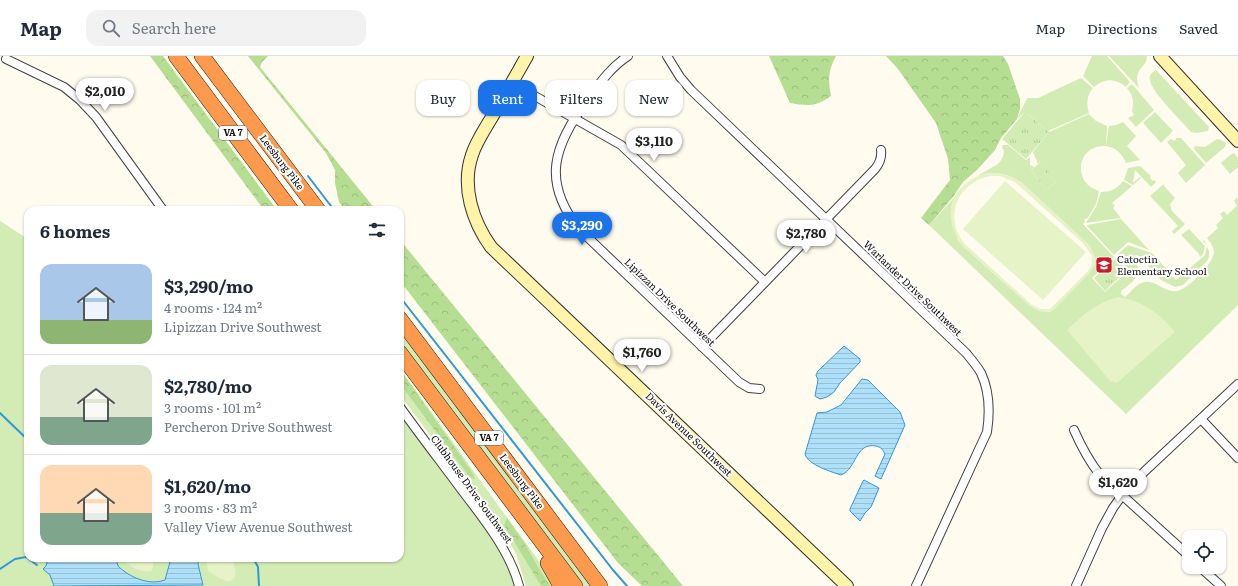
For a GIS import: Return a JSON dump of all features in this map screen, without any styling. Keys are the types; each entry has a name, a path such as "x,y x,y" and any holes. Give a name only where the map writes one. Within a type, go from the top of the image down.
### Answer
{"highway":[{"name":"VA 7","path":"176,56 288,206"},
{"name":"Leesburg Pike","path":"202,56 315,206"},
{"name":"Leesburg Pike","path":"404,324 600,586"},
{"name":"Leesburg Pike","path":"404,358 575,586"},
{"path":"511,500 561,586"},
{"path":"577,556 606,586"}],"street":[{"name":"Davis Avenue Southwest","path":"513,80 526,56"},
{"name":"Lipizzan Drive Southwest","path":"628,56 621,60 600,82 574,118 562,142 555,170 556,188 569,218 579,230 739,382 749,388 760,389"},
{"name":"Warlander Drive Southwest","path":"667,56 680,77 691,90 966,353 980,372 989,398 990,415 987,432 916,586"},
{"path":"1160,56 1238,142"},
{"path":"6,60 64,86 80,100 100,121 160,206"},
{"path":"537,97 621,145 765,282"},
{"name":"Davis Avenue Southwest","path":"493,116 470,160 468,176 469,193 474,215 478,226 491,247 848,586"},
{"path":"702,347 880,163 882,157 881,150"},
{"path":"1076,586 1102,528 1122,494 1238,384"},
{"name":"Clubhouse Drive Southwest","path":"404,412 474,506 504,550 515,572 519,586"},
{"path":"1202,419 1238,458"},
{"path":"1074,430 1091,464 1100,475 1182,550"},
{"path":"1207,574 1220,586"}],"green space":[{"path":"150,56 163,56 274,206 261,206"},
{"path":"248,56 268,56 262,62 260,67 373,206 342,206 339,202 335,183 335,170 326,153"},
{"path":"769,56 836,56 831,66 829,75 831,96 826,100 811,105 790,103"},
{"path":"886,56 1003,56 1008,64 1020,99 1020,109 1017,119 1001,138 995,150 977,170 963,182 953,197 929,225 921,218 950,180 948,159 936,123 898,69"},
{"path":"1092,56 1107,56 1130,82 1126,87 1118,82 1110,80 1102,82 1094,87 1083,76"},
{"path":"1109,56 1147,56 1145,64 1138,72 1137,76 1139,88"},
{"path":"1156,70 1209,127 1208,131 1197,133 1191,132 1161,99 1150,80 1151,74"},
{"path":"1081,78 1093,88 1089,93 1088,99 1089,113 1048,131 1025,112 1017,119 1027,98 1038,98"},
{"path":"1132,84 1154,110 1136,127 1128,118 1134,115 1132,111 1133,105 1131,93 1127,88"},
{"path":"1025,112 1049,132 1026,159 1002,139"},
{"path":"1155,112 1173,131 1161,143 1143,123"},
{"path":"1089,114 1096,121 1107,126 1106,146 1096,147 1089,151 1084,157 1081,165 1081,173 1084,180 1090,187 1099,191 1096,204 1087,219 1086,218 1084,220 1085,222 1083,224 1114,257 1092,278 1105,292 1129,270 1116,256 1128,245 1152,253 1176,280 1205,255 1207,246 1209,257 1207,261 1183,285 1175,287 1161,280 1139,256 1133,256 1137,265 1138,273 1134,280 1121,291 1121,294 1125,297 1137,286 1145,282 1153,283 1173,291 1177,291 1187,286 1200,275 1213,257 1213,248 1207,238 1218,228 1216,225 1223,218 1220,214 1224,211 1227,215 1237,206 1234,201 1236,198 1238,199 1238,305 1126,414 929,225 953,199 959,190 960,191 953,201 951,211 958,240 1029,305 1039,311 1050,312 1089,273 1095,264 1090,246 1022,183 1012,177 996,173 978,176 999,163 1003,155 1003,145 1008,145 1026,160 1030,157 1030,165 1034,167 1031,170 1046,190 1056,182 1040,162 1038,164 1033,152 1049,132"},
{"path":"1123,122 1136,136 1127,146 1140,160 1126,163 1123,156 1113,148 1106,146 1109,126"},
{"path":"1176,138 1181,138 1205,165 1186,183 1178,173 1186,165 1167,142 1171,139 1175,141"},
{"path":"1217,139 1226,143 1225,147 1206,163 1194,149 1195,146 1205,147"},
{"path":"1234,153 1238,158 1238,167 1230,174 1221,163"},
{"path":"1041,162 1056,182 1046,190 1031,170"},
{"path":"1140,166 1151,176 1150,178 1153,181 1154,180 1156,182 1151,187 1135,170 1133,183 1140,177 1141,178 1133,185 1124,180 1128,168"},
{"path":"987,173 992,173 1006,175 1018,180 1090,246 1096,259 1095,264 1089,273 1054,310 1044,312 1029,305 965,248 957,237 952,225 952,203 957,193 964,185 974,178","holes":["990,176 1000,176 1015,182 1083,243 1092,256 1091,266 1088,271 1050,309 1040,309 1032,305 967,246 959,236 955,225 954,214 956,204 961,194 978,180"]},
{"path":"1005,181 1086,252 1043,300 963,229"},
{"path":"1123,181 1132,186 1112,203 1115,206 1113,208 1121,218 1086,223 1096,207 1101,192 1113,190"},
{"path":"1164,184 1164,186 1175,198 1170,204 1172,211 1185,224 1174,234 1172,231 1178,226 1150,196"},
{"path":"1121,219 1149,250 1128,242 1114,255 1087,226"},
{"path":"0,221 24,236 24,562 404,562 404,416 504,550 518,586 0,586"},
{"path":"1189,229 1205,246 1203,254 1200,257 1199,254 1181,235"},
{"path":"404,245 683,586 642,586 618,563 404,286"},
{"path":"1116,258 1127,270 1105,291 1094,278"},
{"path":"1118,297 1135,301 1150,309 1163,319 1175,332 1117,383 1110,381 1067,330 1079,319 1103,302"},
{"path":"404,332 596,586 580,586 404,350"},
{"path":"404,374 533,553 555,586 526,586 516,554 509,541 404,400"},
{"path":"404,375 474,475 475,480 468,475 404,389"},
{"path":"507,518 524,542 550,586 541,586 504,525"},
{"path":"125,562 153,562 151,571 147,572 131,566"},
{"path":"233,562 236,573 234,579 231,581 226,581 219,578 208,571 207,563"}],"water":[{"path":"844,346 860,359 860,362 840,383 834,392 827,397 820,399 815,396 818,380 816,375 818,371"},
{"path":"862,379 868,380 900,412 905,425 881,479 875,476 885,454 878,446 869,446 864,448 846,472 841,475 815,465 807,458 805,454 817,413 827,412 841,405"},
{"path":"864,480 879,488 871,507 860,521 850,511 850,509"},
{"path":"47,562 117,562 118,566 133,577 146,581 159,582 165,580 170,562 198,562 203,585 54,586 50,575 43,569"}],"waterway":[{"path":"308,176 331,206"},
{"path":"404,302 627,586"},
{"path":"0,413 24,436"},
{"path":"0,569 15,559 24,557"},
{"path":"33,562 37,565"},
{"path":"255,562 258,567 259,586"}],"place":[{"name":"Catoctin Elementary School","path":"1104,265"}]}
